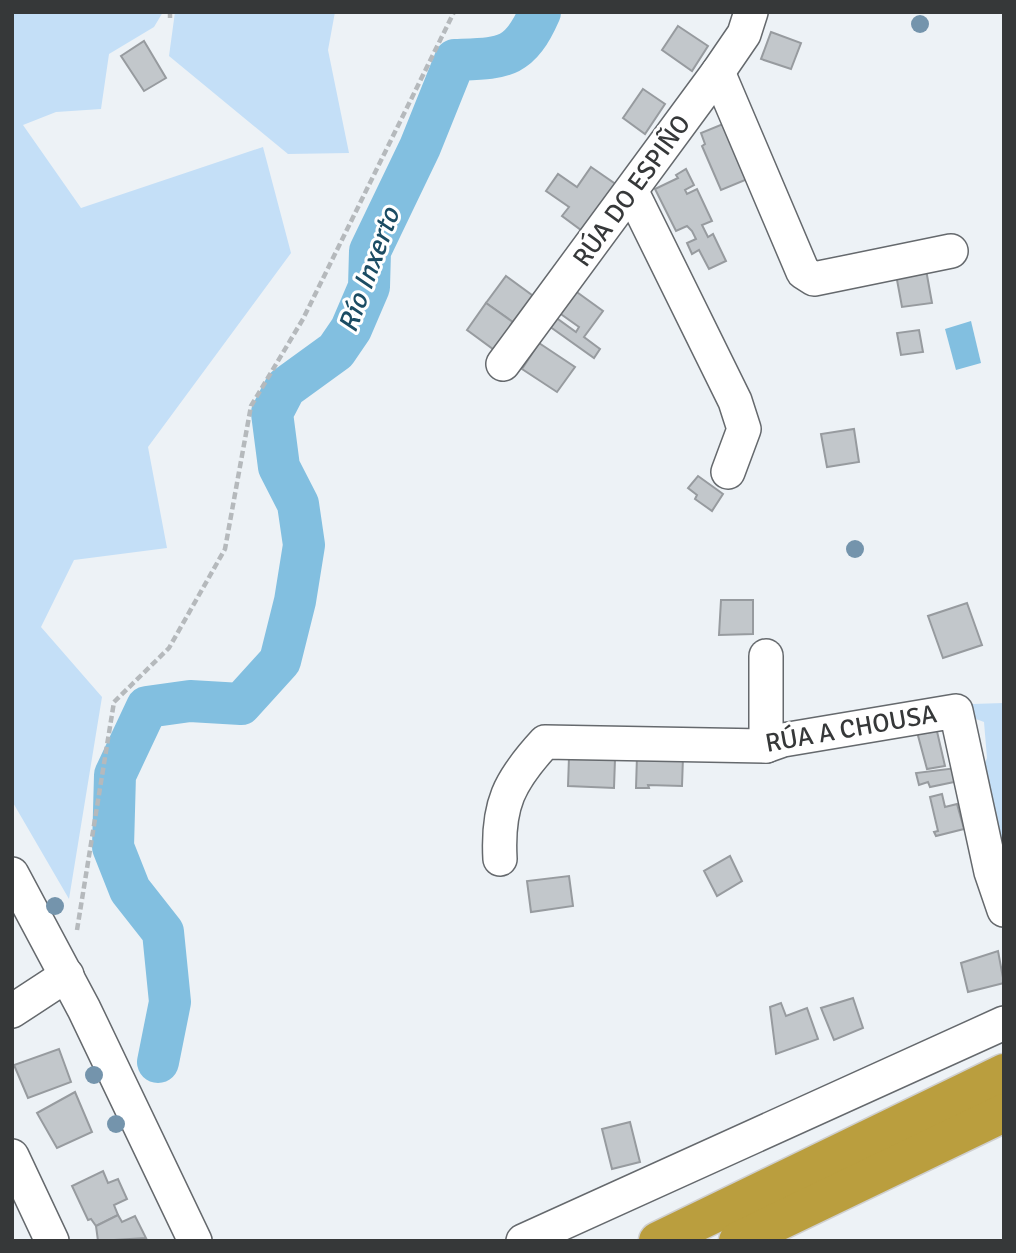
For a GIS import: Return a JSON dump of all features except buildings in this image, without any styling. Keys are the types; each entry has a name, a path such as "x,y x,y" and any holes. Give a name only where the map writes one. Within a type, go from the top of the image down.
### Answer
{"highway":[{"path":"658,1241 1004,1073"},
{"path":"738,1241 1004,1113"},
{"path":"781,1241 908,1159"}],"street":[{"name":"RÚA DO ESPIÑO","path":"503,363 632,192 718,72 744,34 751,12"},
{"path":"718,72 803,272 814,279 951,251"},
{"path":"632,192 735,401 744,429 728,472"},
{"path":"766,656 766,746"},
{"name":"RÚA A CHOUSA","path":"500,859 498,823 518,771 545,742 766,746 783,740 956,711 991,872 1004,910"},
{"path":"12,874 67,975 195,1241"},
{"path":"12,1011 67,975"},
{"path":"523,1241 1004,1023"},
{"path":"12,1156 52,1241"}],"path":[{"path":"77,930 114,702 169,649 225,550 251,407 303,319 454,12"}],"shaded area":[{"path":"12,12 163,12 154,27 109,54 101,109 56,112 23,125 81,208 263,147 291,253 148,447 167,548 74,560 41,627 102,697 69,899 12,801"},
{"path":"175,12 335,12 328,50 349,153 288,154 169,56"},
{"path":"971,321 981,363 956,370 945,329"},
{"path":"1004,703 1004,882 977,782 987,758 984,722 976,719 967,721 966,715 972,704"}],"waterway":[{"name":"Río Inxerto","path":"158,1062 170,1002 163,932 130,890 113,847 115,775 147,707 190,701 241,704 280,661 295,601 304,545 298,504 279,467 272,413 285,388 336,351 351,329 369,287 370,251 420,147 455,60 497,57 517,48 540,12"}]}
